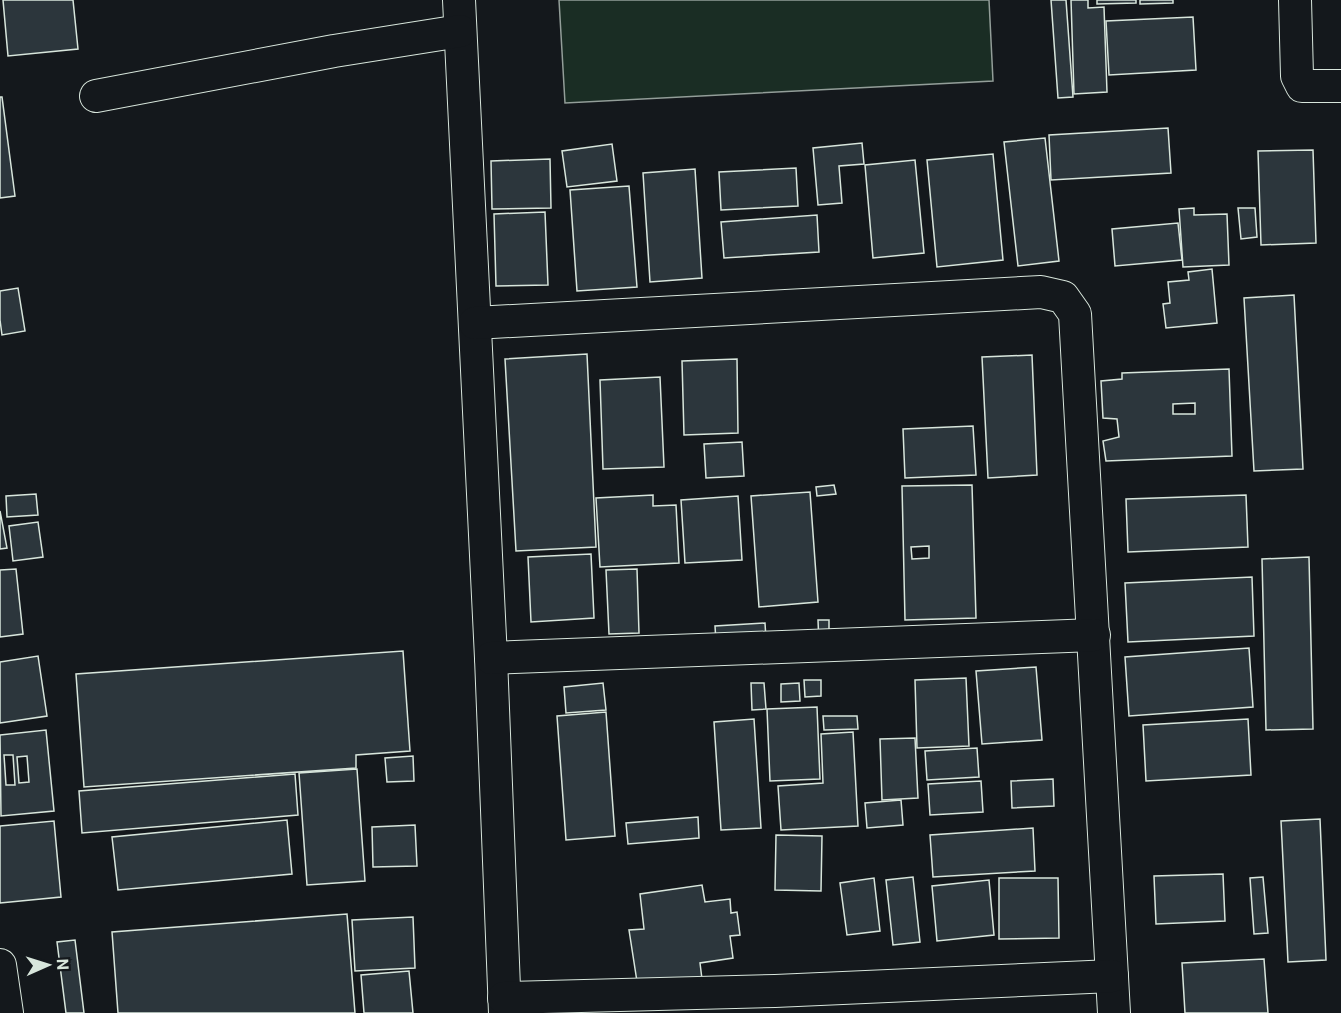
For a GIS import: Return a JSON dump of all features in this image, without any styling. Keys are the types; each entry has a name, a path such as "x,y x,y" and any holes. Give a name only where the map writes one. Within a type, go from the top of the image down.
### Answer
{"street":[{"path":"459,0 491,658 504,1005 775,1002 1112,976"},
{"path":"1295,0 1297,76 1302,86 1341,86"},
{"path":"96,96 334,51 460,31"},
{"path":"475,323 1041,292 1063,297 1075,314 1114,1013"},
{"path":"491,658 1094,635"},
{"path":"0,964 7,1013"}],"green space":[{"path":"559,0 989,0 993,81 565,103"}],"building":[{"path":"3,0 73,0 78,49 8,56"},
{"path":"1051,0 1066,0 1073,97 1058,98"},
{"path":"1071,0 1088,0 1088,8 1104,7 1107,92 1074,94"},
{"path":"1097,0 1136,0 1136,3 1097,4"},
{"path":"1140,0 1173,0 1173,3 1140,4"},
{"path":"1193,17 1196,70 1109,75 1106,21"},
{"path":"0,97 2,97 15,196 0,198"},
{"path":"1168,128 1171,173 1051,180 1049,135"},
{"path":"1045,138 1059,261 1018,266 1004,142"},
{"path":"862,143 864,164 839,166 842,203 818,205 813,148"},
{"path":"612,144 617,181 567,187 562,151"},
{"path":"1313,150 1316,243 1261,245 1258,151"},
{"path":"993,154 1003,260 937,267 927,160"},
{"path":"550,159 551,208 492,209 491,161"},
{"path":"915,160 924,253 873,258 865,165"},
{"path":"796,168 798,206 721,210 719,172"},
{"path":"695,169 702,278 650,282 643,173"},
{"path":"629,186 637,287 577,291 570,190"},
{"path":"1194,208 1194,215 1227,214 1229,265 1183,267 1179,209"},
{"path":"1238,208 1255,208 1257,237 1241,239"},
{"path":"545,212 548,285 496,286 494,214"},
{"path":"817,215 819,252 724,258 721,222"},
{"path":"1178,223 1182,260 1115,266 1112,229"},
{"path":"1212,269 1217,323 1166,328 1163,304 1170,303 1168,282 1189,280 1188,272"},
{"path":"18,288 25,331 2,335 0,291"},
{"path":"1294,295 1303,469 1254,471 1244,298"},
{"path":"587,354 596,547 516,551 505,359"},
{"path":"1032,355 1037,475 988,478 982,357"},
{"path":"737,359 738,433 684,435 682,361"},
{"path":"1229,369 1232,456 1106,461 1103,441 1119,437 1117,419 1103,418 1101,381 1122,379 1122,373","holes":["1195,403 1195,414 1173,414 1173,404"]},
{"path":"660,377 664,467 603,469 600,380"},
{"path":"973,426 976,475 905,478 903,429"},
{"path":"742,442 744,476 706,478 704,444"},
{"path":"834,485 836,494 817,496 816,487"},
{"path":"972,485 976,618 905,620 902,486","holes":["929,546 929,558 912,559 911,547"]},
{"path":"810,492 818,602 759,607 751,496"},
{"path":"36,494 38,515 7,517 6,496"},
{"path":"653,495 653,506 676,505 679,563 600,567 596,498"},
{"path":"1246,495 1248,547 1128,552 1126,499"},
{"path":"738,496 742,560 685,563 681,500"},
{"path":"0,511 7,548 0,549"},
{"path":"38,522 43,557 13,561 9,526"},
{"path":"591,554 594,618 531,622 528,557"},
{"path":"1309,557 1313,729 1266,730 1262,559"},
{"path":"16,569 23,634 0,637 0,570"},
{"path":"637,569 639,633 609,634 606,570"},
{"path":"1252,577 1254,636 1128,642 1125,583"},
{"path":"818,620 829,620 829,644 819,644"},
{"path":"765,623 766,639 716,642 715,626"},
{"path":"1249,648 1253,707 1129,716 1125,657"},
{"path":"403,651 410,751 356,755 356,768 84,787 76,674"},
{"path":"38,656 47,716 0,723 0,662"},
{"path":"1036,667 1042,740 982,744 976,671"},
{"path":"966,678 969,746 917,748 915,680"},
{"path":"804,680 821,680 821,696 805,697"},
{"path":"603,683 606,710 566,713 564,687"},
{"path":"751,683 764,683 766,709 752,710"},
{"path":"799,683 800,701 781,702 781,684"},
{"path":"817,707 820,779 770,781 767,709"},
{"path":"606,712 615,836 566,840 557,716"},
{"path":"823,716 857,716 858,729 824,730"},
{"path":"754,719 761,828 721,830 714,722"},
{"path":"1248,719 1251,775 1146,781 1143,725"},
{"path":"46,730 54,811 1,816 0,735","holes":["4,755 13,755 15,785 6,785","27,756 29,782 19,783 17,757"]},
{"path":"853,732 858,826 781,830 778,786 823,783 821,734"},
{"path":"915,738 918,798 882,800 880,739"},
{"path":"977,748 979,777 927,780 925,751"},
{"path":"413,756 414,781 387,782 385,758"},
{"path":"357,769 365,881 307,885 299,773"},
{"path":"295,774 298,815 82,833 79,791"},
{"path":"1053,779 1054,806 1012,808 1011,781"},
{"path":"981,781 983,812 930,815 928,784"},
{"path":"901,800 903,825 867,828 865,803"},
{"path":"698,817 699,838 628,844 626,823"},
{"path":"1320,819 1326,960 1288,962 1281,821"},
{"path":"287,820 292,874 118,890 112,837"},
{"path":"54,821 61,897 0,903 0,826"},
{"path":"415,825 417,866 373,867 372,827"},
{"path":"1033,828 1035,871 933,877 930,835"},
{"path":"776,835 822,836 821,891 775,890"},
{"path":"1223,874 1225,921 1156,924 1154,876"},
{"path":"913,877 920,942 893,945 886,880"},
{"path":"1263,877 1268,933 1254,934 1250,878"},
{"path":"874,878 880,931 847,935 840,883"},
{"path":"999,878 1058,878 1059,938 999,939"},
{"path":"989,880 994,935 937,941 932,886"},
{"path":"702,885 705,902 730,899 731,913 737,912 740,935 730,936 733,958 700,963 702,979 638,988 629,930 644,929 640,894"},
{"path":"347,914 355,1013 118,1013 112,932"},
{"path":"413,917 415,968 355,971 352,920"},
{"path":"75,940 84,1013 66,1013 57,942"},
{"path":"1264,959 1268,1013 1185,1013 1182,963"},
{"path":"409,971 413,1013 364,1013 361,975"}]}
